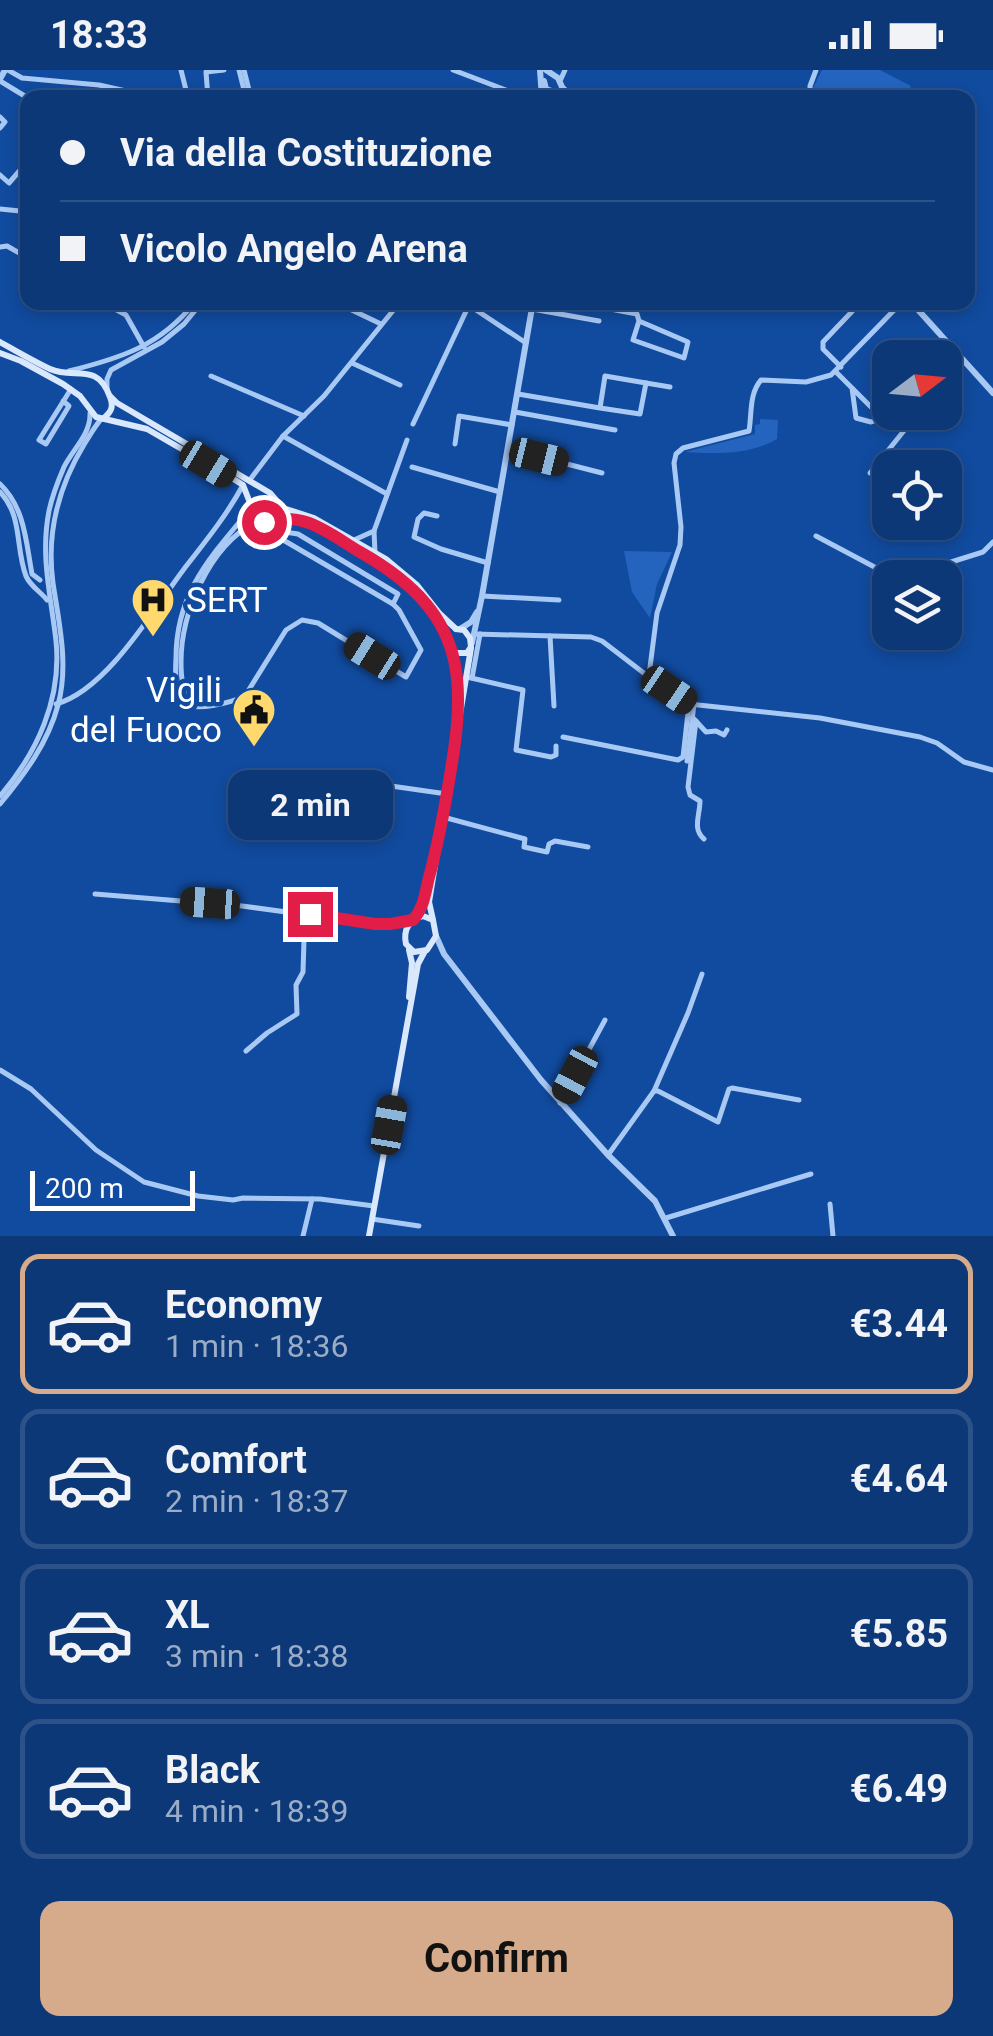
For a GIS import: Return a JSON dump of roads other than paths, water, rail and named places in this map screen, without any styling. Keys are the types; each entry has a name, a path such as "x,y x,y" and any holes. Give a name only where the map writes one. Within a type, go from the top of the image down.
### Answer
{"main road":[{"path":"0,342 51,369 90,374 117,403 246,483 250,506 262,522"},
{"path":"0,353 72,390 96,416 146,429 270,493 284,508 314,518 386,559 417,584 440,614 466,632 471,645 470,678 429,902 436,936 418,964 369,1236"},
{"path":"72,390 70,379 79,370"},
{"path":"103,418 112,409 109,394"},
{"path":"250,506 259,493 270,493"},
{"path":"262,522 276,511 277,501"},
{"path":"262,522 307,522 385,566 412,588 435,618 452,650 458,682 458,730"},
{"path":"448,640 450,633 458,629"},
{"path":"452,650 467,653 471,645"},
{"path":"408,1018 412,963 405,936 424,902 437,851"},
{"path":"414,919 423,916 433,920"},
{"path":"408,948 426,951"}],"street":[{"path":"0,80 7,70 22,78 100,84 122,90"},
{"path":"207,90 206,72 224,70"},
{"path":"453,70 506,90"},
{"path":"552,75 558,88 545,89 547,76 565,70"},
{"path":"0,117 5,122 0,128"},
{"path":"0,175 9,183 20,170"},
{"path":"0,209 20,211"},
{"path":"118,310 126,315 144,346"},
{"path":"79,370 144,346 168,331 190,310"},
{"path":"111,370 162,342 184,324 193,310"},
{"path":"352,310 382,324"},
{"path":"55,703 98,679 131,641 283,436 352,363 394,310"},
{"path":"414,424 463,310"},
{"path":"475,310 526,343"},
{"path":"532,310 470,678 524,690 516,750 551,757 556,755 556,746"},
{"path":"551,310 599,321"},
{"path":"616,310 637,314 633,340 684,358 688,342 638,320"},
{"path":"852,388 856,418 874,421 877,413 852,388 822,345 854,310"},
{"path":"648,677 657,613 680,545 676,454 683,448 749,431 752,397 761,380 815,381 839,369 894,310"},
{"path":"918,310 993,393"},
{"path":"109,394 110,360"},
{"path":"352,363 400,385"},
{"path":"211,376 304,416"},
{"path":"600,408 606,376 670,387"},
{"path":"518,394 640,414 646,383"},
{"path":"66,404 39,440 46,444 66,404 72,390"},
{"path":"0,804 44,739 55,703 63,658 46,578 44,540 66,465 89,426 90,410"},
{"path":"514,412 615,430"},
{"path":"455,444 459,416 512,425"},
{"path":"57,493 103,418"},
{"path":"870,473 905,430"},
{"path":"283,436 387,494"},
{"path":"375,553 374,531 408,440"},
{"path":"508,449 602,473"},
{"path":"412,467 500,492"},
{"path":"0,484 18,508 32,574 46,578"},
{"path":"0,492 16,518 26,577 51,607"},
{"path":"250,506 194,582 181,615 176,682 184,704 194,708 238,700 248,693 286,630 309,620 406,676 421,650 399,610 262,522"},
{"path":"437,516 424,513 418,519 414,537 488,563"},
{"path":"218,703 195,699 184,688 181,658 186,621 210,568 243,530 262,522 298,534 398,594 393,604"},
{"path":"353,540 374,531"},
{"path":"816,536 882,572 898,576 983,552 993,542"},
{"path":"354,582 361,572"},
{"path":"38,589 36,585 46,578"},
{"path":"38,589 51,590"},
{"path":"0,796 30,753 55,703 57,659 51,590"},
{"path":"482,596 558,600"},
{"path":"458,629 471,622 480,606"},
{"path":"477,634 591,637 691,704 820,718 920,736 964,762 993,770"},
{"path":"471,645 477,634"},
{"path":"550,636 554,706"},
{"path":"691,704 694,718 688,787 690,796 700,801 696,826 704,839"},
{"path":"563,737 678,760 683,757 691,704"},
{"path":"694,718 706,732 724,735 727,730"},
{"path":"684,798 694,718"},
{"path":"356,781 447,794"},
{"path":"442,817 524,838 524,848 547,852 548,844 556,842 588,847"},
{"path":"95,894 390,924 405,936"},
{"path":"246,1051 297,1014 296,985 303,972 310,914"},
{"path":"390,924 414,919"},
{"path":"436,936 444,954 560,1103 650,1194 673,1236"},
{"path":"426,951 444,954"},
{"path":"608,1154 654,1091 702,974"},
{"path":"560,1103 605,1020"},
{"path":"0,1070 31,1090 96,1150 149,1185 227,1200 312,1199 374,1206"},
{"path":"654,1091 718,1122 728,1089 799,1100"},
{"path":"666,1218 811,1174"},
{"path":"303,1236 312,1199"},
{"path":"830,1204 833,1236"},
{"path":"372,1219 419,1226"}],"place":[{"name":"SERT","path":"153,638"},
{"name":"Vigili del Fuoco","path":"254,748"}]}
